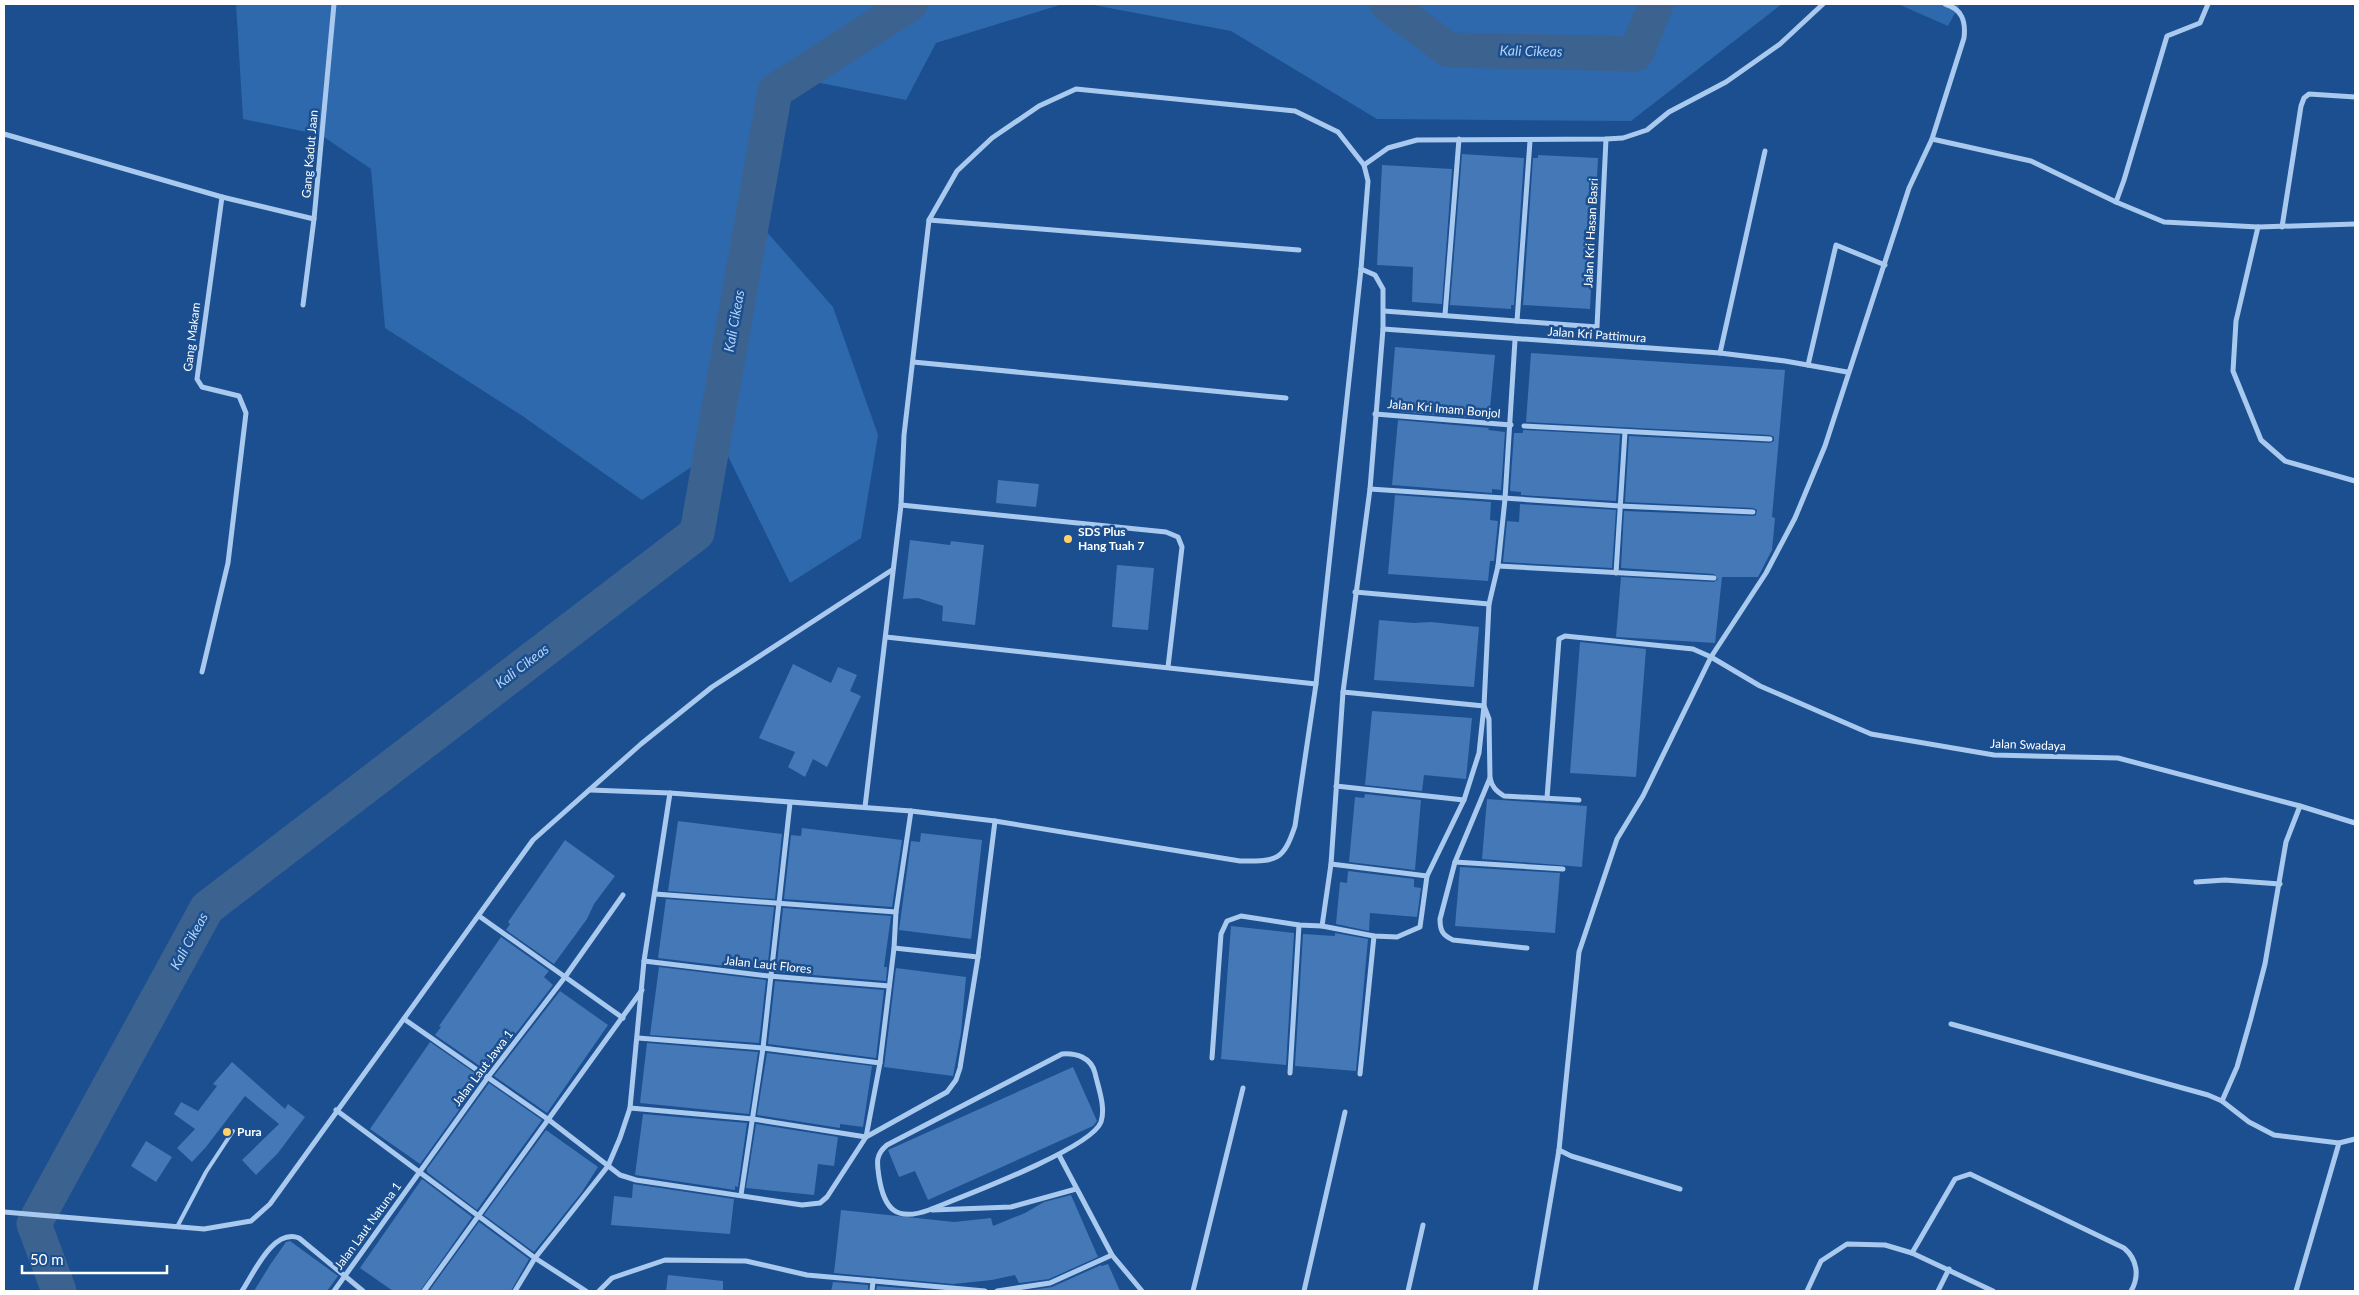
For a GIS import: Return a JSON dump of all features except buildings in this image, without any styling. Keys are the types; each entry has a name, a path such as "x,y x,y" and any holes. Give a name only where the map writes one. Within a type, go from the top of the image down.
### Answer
{"street":[{"name":"Gang Kadut Jaan","path":"302,306 314,219 334,4"},
{"path":"1364,165 1388,148 1417,140 1606,140 1623,138 1647,130 1670,112 1726,82 1780,44 1822,4"},
{"path":"1535,1291 1558,1150 1579,952 1617,839 1643,796 1712,657 1766,573 1795,518 1825,446 1847,372 1885,265 1909,188 1932,139 1964,38 1963,19 1956,5 1945,4"},
{"path":"2116,202 2167,36 2200,23 2208,4"},
{"path":"590,790 670,793 912,811 995,821 1240,861 1261,861 1278,858 1288,846 1295,826 1316,684 1361,269 1368,181 1364,165 1338,132 1295,111 1076,90 1039,106 992,138 957,171 929,220 904,435 900,505 886,637 865,807"},
{"path":"2282,227 2300,106 2304,98 2310,94 2355,96"},
{"path":"4,134 222,198 314,219"},
{"path":"1445,315 1459,139"},
{"path":"1932,139 2031,161 2116,202 2164,222 2258,227 2355,224"},
{"name":"Jalan Kri Hasan Basri","path":"1516,321 1597,327 1606,140"},
{"path":"1384,311 1516,321 1530,141"},
{"path":"1720,353 1765,151"},
{"name":"Gang Makam","path":"202,672 228,562 246,413 239,396 202,386 197,379 222,198"},
{"path":"929,220 1299,250"},
{"path":"2258,227 2236,322 2234,371 2261,440 2285,461 2355,481"},
{"path":"1808,365 1836,245 1885,265"},
{"path":"1322,926 1330,864 1343,692 1370,489 1375,414 1384,329 1383,289 1375,275 1361,269"},
{"name":"Jalan Kri Pattimura","path":"1384,329 1515,340 1720,353 1847,372"},
{"path":"1212,1058 1220,934 1223,927 1233,918 1241,916 1397,938 1420,927 1427,876 1464,800 1479,753 1484,706 1489,604 1498,566 1505,499 1515,340"},
{"path":"913,362 1286,398"},
{"name":"Jalan Kri Imam Bonjol","path":"1375,414 1511,425"},
{"path":"1524,426 1770,439"},
{"path":"1616,573 1625,432"},
{"path":"1370,489 1620,506 1753,512"},
{"path":"900,505 1166,532 1178,537 1182,547 1168,667"},
{"path":"1498,566 1714,578"},
{"path":"4,1212 204,1229 251,1222 270,1204 336,1110 533,840 712,687 892,570"},
{"path":"1355,592 1489,604"},
{"name":"Jalan Swadaya","path":"1547,798 1560,639 1565,636 1693,649 1712,657 1760,686 1872,734 1994,755 2118,758 2300,806 2355,823"},
{"path":"886,637 1316,684"},
{"path":"1343,692 1484,706"},
{"path":"1484,706 1489,719 1490,778 1492,786 1504,796 1579,800"},
{"path":"1490,778 1455,862 1440,919 1442,932 1453,940 1527,948"},
{"path":"1336,786 1464,800"},
{"path":"515,1291 535,1258 608,1166 630,1108 643,988 644,961 670,793"},
{"path":"740,1195 763,1048 769,976 790,803"},
{"path":"2222,1101 2237,1067 2251,1018 2265,964 2286,842 2300,806"},
{"path":"404,1019 549,1120 620,1175 636,1180 802,1205 820,1202 836,1185 866,1136 880,1063 894,948 896,912 912,811"},
{"path":"630,1108 753,1119 866,1136 947,1092 956,1080 960,1068 978,957 995,821"},
{"path":"1455,862 1563,869"},
{"path":"1330,864 1427,876"},
{"path":"2196,882 2225,880 2280,884"},
{"path":"655,894 896,912"},
{"name":"Jalan Laut Jawa 1","path":"419,1173 488,1077 566,977 622,895"},
{"path":"479,916 623,1018"},
{"path":"1290,1073 1299,925"},
{"path":"1360,1074 1374,936"},
{"path":"894,948 978,957"},
{"name":"Jalan Laut Flores","path":"644,961 769,976 889,986"},
{"path":"424,1291 643,988"},
{"path":"1951,1024 2208,1095 2222,1101 2248,1122 2274,1135 2339,1143 2355,1139"},
{"path":"638,1038 763,1048 880,1063"},
{"path":"1062,1054 1073,1054 1087,1060 1094,1068 1102,1112 1101,1122 1094,1133 1059,1155 917,1214 904,1214 889,1209 882,1195 877,1164 880,1151 887,1145 1062,1054"},
{"path":"1193,1291 1243,1088"},
{"path":"336,1110 535,1258 586,1291"},
{"path":"1304,1291 1345,1112"},
{"path":"2296,1291 2339,1143"},
{"path":"1558,1150 1571,1156 1680,1189"},
{"path":"1059,1155 1112,1255 1142,1291"},
{"name":"Jalan Laut Natuna 1","path":"334,1291 419,1173"},
{"path":"1912,1253 1954,1179 1970,1174 2124,1248 2131,1254 2135,1263 2136,1283 2131,1291"},
{"path":"929,1210 1010,1207 1076,1189"},
{"path":"1408,1291 1423,1225"},
{"path":"242,1291 274,1242 286,1236 299,1238 363,1291"},
{"path":"1807,1291 1821,1261 1847,1244 1885,1245 1912,1253 1949,1269 1985,1289 1993,1291"},
{"path":"997,1291 1050,1283 1112,1255"},
{"path":"599,1291 612,1278 665,1260 746,1261 807,1275 985,1291"},
{"path":"1938,1291 1949,1269"},
{"path":"872,1291 873,1281"}],"lane":[{"path":"176,1227 206,1172 233,1131"}],"shaded area":[{"path":"236,4 1063,4 936,43 906,100 775,74 743,205 833,307 878,435 861,538 790,583 723,446 642,500 521,415 385,328 371,169 321,135 243,119"},
{"path":"1088,4 1782,4 1631,121 1377,119 1231,31"},
{"path":"1898,4 1960,4 1948,26"}],"waterway":[{"name":"Kali Cikeas","path":"59,1291 34,1224 207,908 697,533 775,91 910,4"},
{"name":"Kali Cikeas","path":"1387,4 1449,50 1636,54 1656,4"}],"place":[{"name":"SDS Plus Hang Tuah 7","path":"1068,539"},
{"name":"Pura","path":"227,1132"}]}
